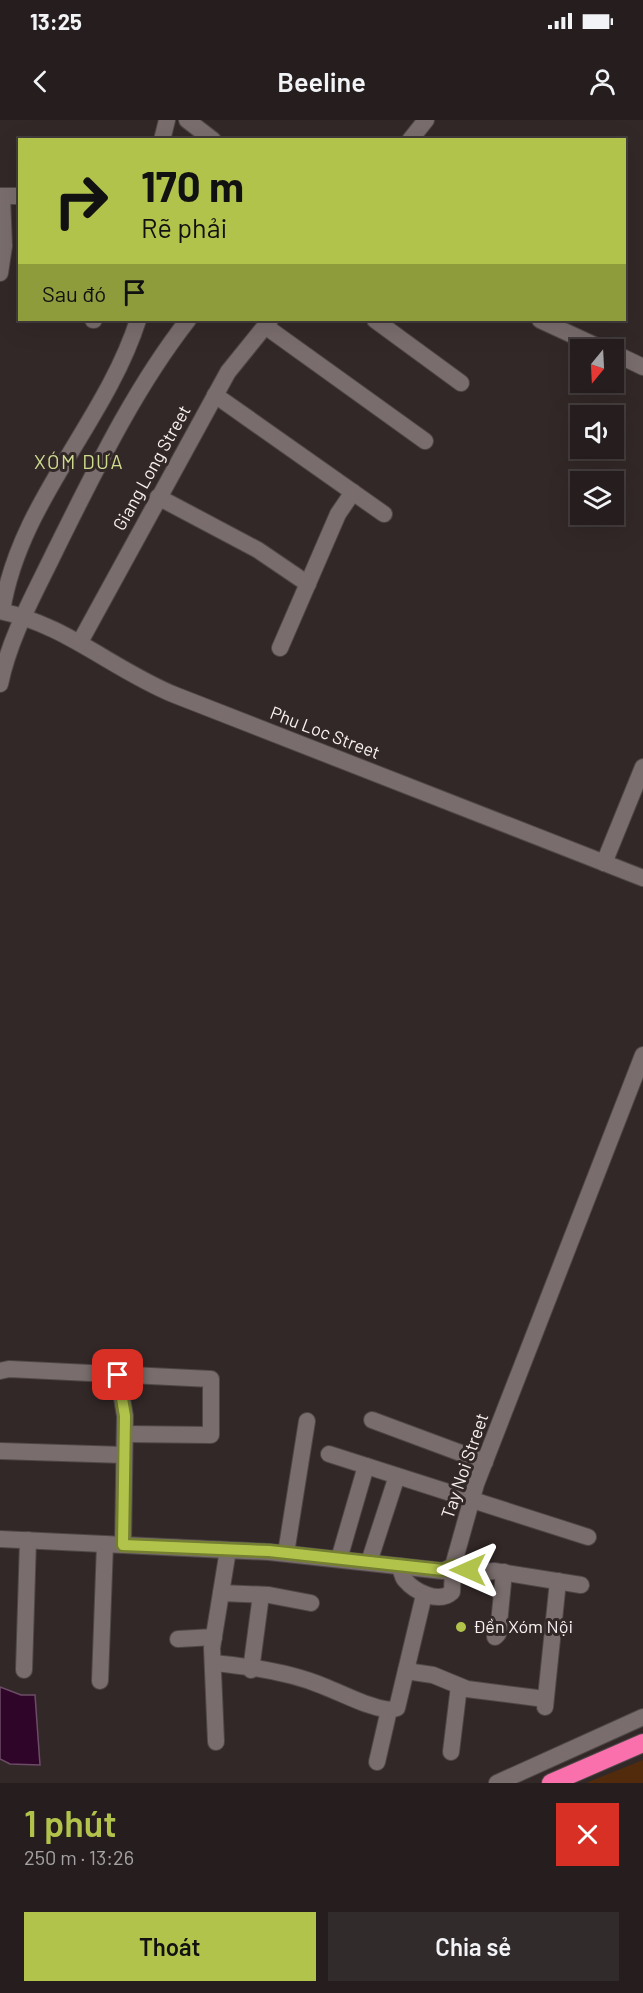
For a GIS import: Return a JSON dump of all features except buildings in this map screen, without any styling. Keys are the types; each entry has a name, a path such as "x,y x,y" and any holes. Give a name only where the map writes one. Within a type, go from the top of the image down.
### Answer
{"highway":[{"path":"551,1783 643,1741"}],"street":[{"path":"162,138 167,120"},
{"path":"187,120 210,138"},
{"path":"412,138 426,120"},
{"path":"0,273 4,246 1,196 18,196"},
{"path":"1,611 7,580 31,521 114,378 138,321"},
{"path":"0,684 4,663 22,618 132,402 187,321"},
{"path":"376,321 460,383"},
{"path":"542,321 581,339"},
{"path":"267,323 425,441"},
{"name":"Giang Long Street","path":"80,642 228,372 267,323"},
{"path":"624,358 643,367"},
{"path":"215,395 384,514"},
{"path":"280,648 338,514 353,492"},
{"path":"158,496 258,550 308,584"},
{"name":"Phu Loc Street","path":"1,611 80,642 156,687 643,878"},
{"path":"604,863 643,767"},
{"name":"Tay Noi Street","path":"424,1595 447,1597 452,1592 453,1566 485,1462 643,1055"},
{"path":"0,1371 9,1369 207,1377 213,1383 211,1435 125,1434"},
{"path":"118,1375 125,1416 123,1545"},
{"path":"372,1420 485,1462"},
{"path":"286,1553 307,1421"},
{"path":"0,1451 124,1455"},
{"path":"329,1454 588,1537"},
{"path":"339,1559 366,1466"},
{"path":"369,1562 397,1476"},
{"path":"0,1539 286,1553 443,1570 453,1566 477,1573 504,1572 581,1585"},
{"path":"24,1670 28,1540"},
{"path":"100,1680 105,1544"},
{"path":"216,1742 214,1637 228,1550"},
{"path":"213,1663 277,1673 321,1685 368,1706 389,1710 397,1708 424,1595 404,1579 400,1566"},
{"path":"495,1637 498,1634 504,1572"},
{"path":"406,1671 433,1675 459,1686 545,1703 558,1581"},
{"path":"221,1593 261,1595 311,1603"},
{"path":"251,1670 261,1595"},
{"path":"178,1640 214,1637"},
{"path":"451,1752 459,1686"},
{"path":"377,1762 389,1710"},
{"path":"497,1783 643,1717"}],"shaded area":[{"path":"0,1687 21,1695 35,1695 40,1765 10,1764 0,1759"},
{"path":"643,1760 643,1783 586,1783"}],"place":[{"name":"Đền Xóm Nội","path":"461,1627"}],"district":[{"name":"XÓM DƯA","path":"79,462"}],"route":[{"path":"118,1375 125,1416 123,1545 269,1551 443,1570 453,1566 468,1570"}]}
